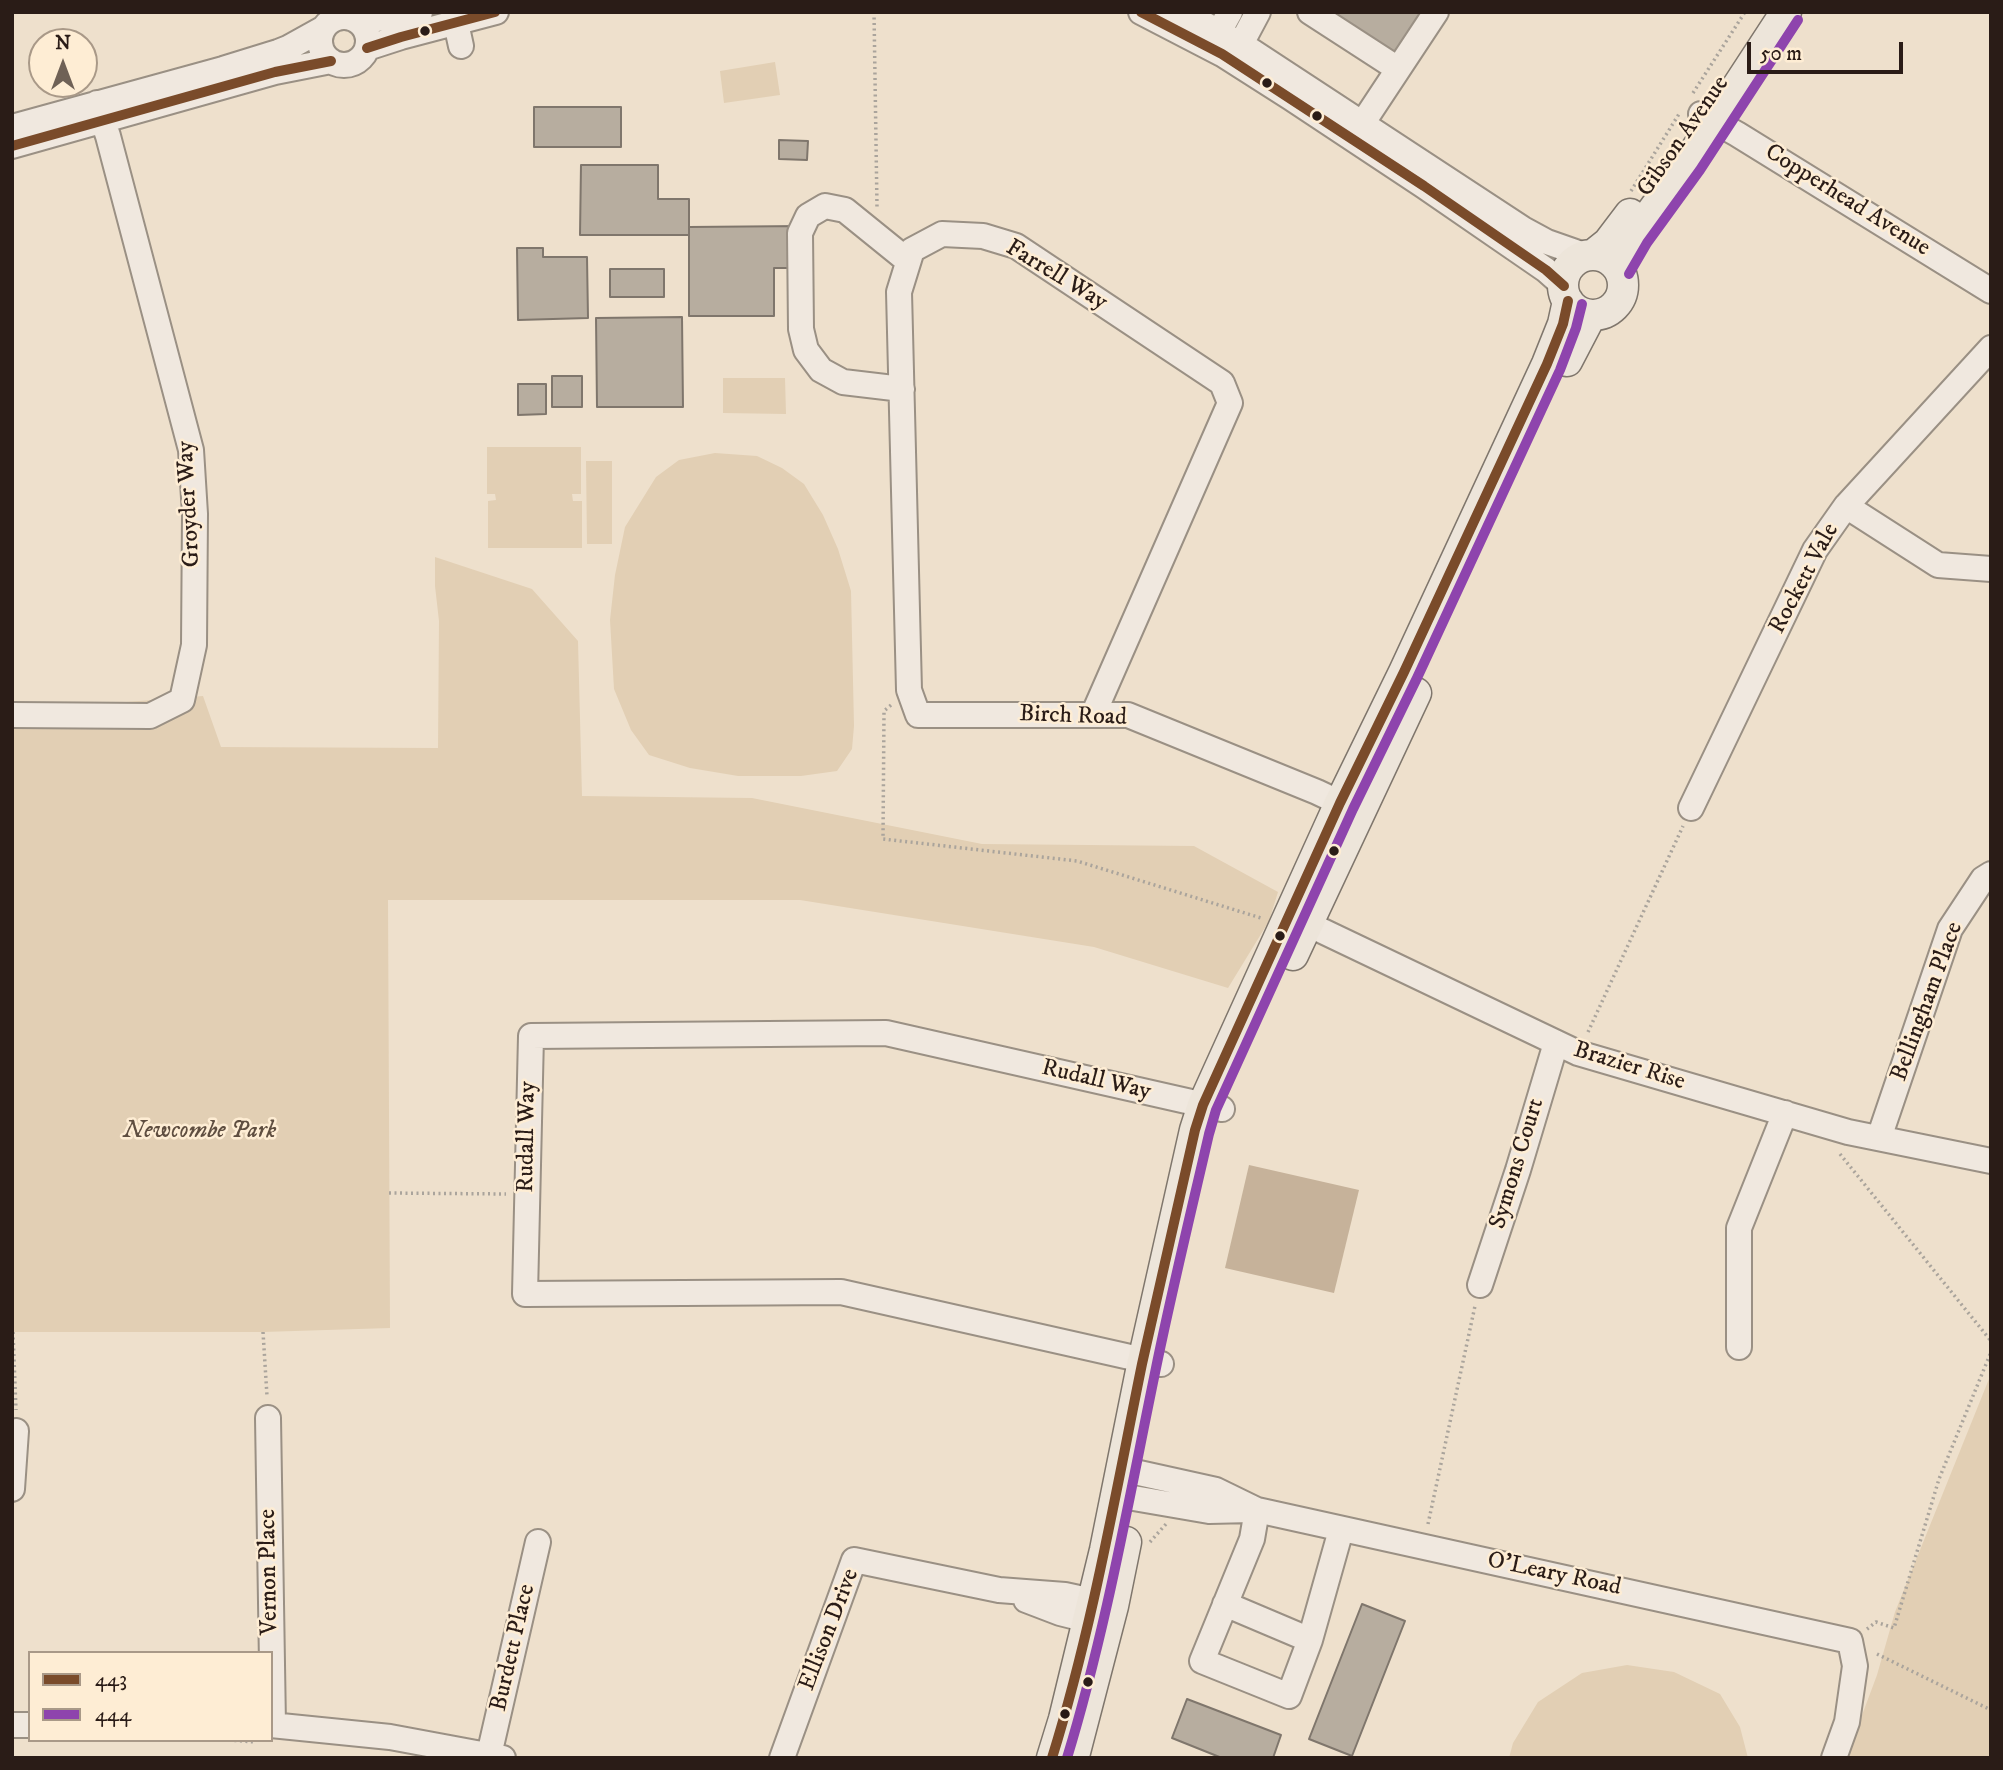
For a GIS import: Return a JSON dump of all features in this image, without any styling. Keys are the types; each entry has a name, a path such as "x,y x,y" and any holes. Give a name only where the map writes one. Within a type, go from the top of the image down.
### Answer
{"main road":[{"name":"Gibson Avenue","path":"1599,259 1635,234 1681,172 1696,112 1767,12"},
{"name":"Gibson Avenue","path":"1696,112 1786,12"},
{"path":"1073,1758 1152,1363 1213,1134 1212,1107 1288,920 1350,808 1521,467 1571,351 1574,301 1567,270 1580,259 1599,259 1622,276 1622,295 1617,304 1609,310 1600,314 1574,301"},
{"path":"1052,1758 1100,1613"}],"street":[{"path":"12,146 100,111 278,52 340,20 420,12"},
{"path":"367,48 401,37 458,35 496,12"},
{"path":"1141,12 1222,54 1424,186 1546,270 1574,301"},
{"path":"1183,12 1224,22 1241,44 1523,229 1547,242 1599,259"},
{"path":"1241,44 1258,12"},
{"path":"1310,12 1398,69"},
{"path":"1362,124 1436,12"},
{"path":"12,127 100,111 331,61 345,65 352,63 359,60 367,48 368,34 340,20"},
{"path":"331,61 322,50 320,42 340,20"},
{"name":"Groyder Way","path":"12,715 150,716 182,700 194,645 195,514 191,450 100,111"},
{"name":"Copperhead Avenue","path":"1696,112 1991,291"},
{"path":"902,389 843,382 821,369 806,350 800,328 800,233 808,216 825,206 845,210 908,261 899,292 902,389 909,690"},
{"name":"Farrell Way","path":"908,261 912,250 943,234 983,236 1016,246 1222,383 1230,403 1093,715"},
{"name":"Rockett Vale","path":"1691,808 1815,550 1846,506 1991,348"},
{"path":"1846,506 1938,565 1991,569"},
{"name":"Birch Road","path":"909,690 918,715 1128,715 1350,808"},
{"name":"Bellingham Place","path":"1879,1138 1950,929 1983,879 1991,874"},
{"name":"Brazier Rise","path":"1288,920 1567,1048 1848,1132 1991,1161"},
{"name":"Rudall Way","path":"1152,1363 841,1292 525,1294 531,1036 887,1033 1212,1107"},
{"name":"Symons Court","path":"1480,1285 1518,1170 1567,1048"},
{"path":"1739,1347 1739,1228 1785,1112"},
{"name":"Vernon Place","path":"268,1418 271,1651"},
{"path":"12,1489 16,1431"},
{"name":"O'Leary Road","path":"1128,1484 1216,1490 1257,1510 1850,1641"},
{"path":"1257,1510 1252,1539 1202,1661 1289,1696 1310,1640 1341,1530"},
{"name":"Burdett Place","path":"496,1756 538,1542"},
{"name":"Ellison Drive","path":"782,1758 854,1560 999,1590 1060,1613 1100,1613"},
{"path":"1225,1604 1310,1640"},
{"path":"1834,1758 1849,1711 1855,1666 1850,1641"},
{"path":"273,1725 390,1737 496,1756"}],"path":[{"path":"874,12 878,237"},
{"path":"1625,201 1696,112 1745,12"},
{"path":"909,690 884,711 883,839 1077,861 1288,920"},
{"path":"1567,1048 1691,808"},
{"path":"1835,1147 1991,1342"},
{"path":"389,1193 527,1194"},
{"path":"1423,1547 1480,1285"},
{"path":"13,1332 16,1431"},
{"path":"263,1332 268,1418"},
{"path":"1991,1352 1939,1479 1894,1628 1876,1622 1850,1641 1991,1710"}],"green space":[{"path":"775,62 780,95 724,103 720,71"},
{"path":"723,378 785,378 786,414 723,413"},
{"path":"487,447 581,447 581,494 572,494 573,501 582,501 582,548 488,548 488,501 496,500 495,494 487,494"},
{"path":"715,453 757,456 782,468 804,484 823,515 838,549 851,591 854,726 852,749 837,771 801,776 738,776 690,768 649,755 631,730 614,689 610,620 615,575 625,527 656,477 679,460"},
{"path":"586,461 612,461 612,544 587,544"},
{"name":"Newcombe Park","path":"435,557 532,589 578,641 582,796 752,798 982,844 1194,846 1278,892 1269,921 1228,988 1094,947 800,900 388,900 390,1328 263,1332 12,1332 12,711 203,696 221,747 438,748 439,621"},
{"path":"1991,1374 1991,1758 1846,1758 1877,1675 1895,1612"},
{"path":"1627,1665 1674,1672 1720,1694 1740,1727 1748,1758 1509,1758 1513,1743 1538,1702 1582,1673"}],"shaded area":[{"path":"1249,1165 1359,1190 1334,1293 1225,1268"}],"building":[{"path":"1333,12 1426,12 1395,59"},
{"path":"534,107 621,107 621,147 534,147"},
{"path":"779,140 808,141 807,160 779,159"},
{"path":"581,165 658,165 658,199 689,199 689,235 580,235"},
{"path":"803,226 803,268 774,268 774,316 689,316 689,227"},
{"path":"517,248 543,248 543,257 587,257 588,318 518,320"},
{"path":"610,269 664,269 664,297 610,297"},
{"path":"682,317 683,407 597,407 596,318"},
{"path":"552,376 582,376 582,407 552,407"},
{"path":"518,384 546,384 546,414 518,415"},
{"path":"1362,1604 1405,1621 1352,1756 1309,1739"},
{"path":"1187,1699 1281,1735 1273,1758 1222,1758 1172,1738"}],"transit line":[{"name":"443","path":"367,48 495,12"},
{"name":"443","path":"1141,12 1222,54 1424,186 1546,270 1564,286"},
{"name":"444","path":"1629,274 1647,243 1700,170 1798,20"},
{"name":"443","path":"12,146 275,72 331,61"},
{"name":"443","path":"1052,1758 1091,1611 1148,1335 1203,1105 1340,803 1547,364 1563,324 1568,301"},
{"name":"444","path":"1067,1758 1094,1661 1168,1310 1216,1110 1353,809 1560,370 1582,304"}]}
